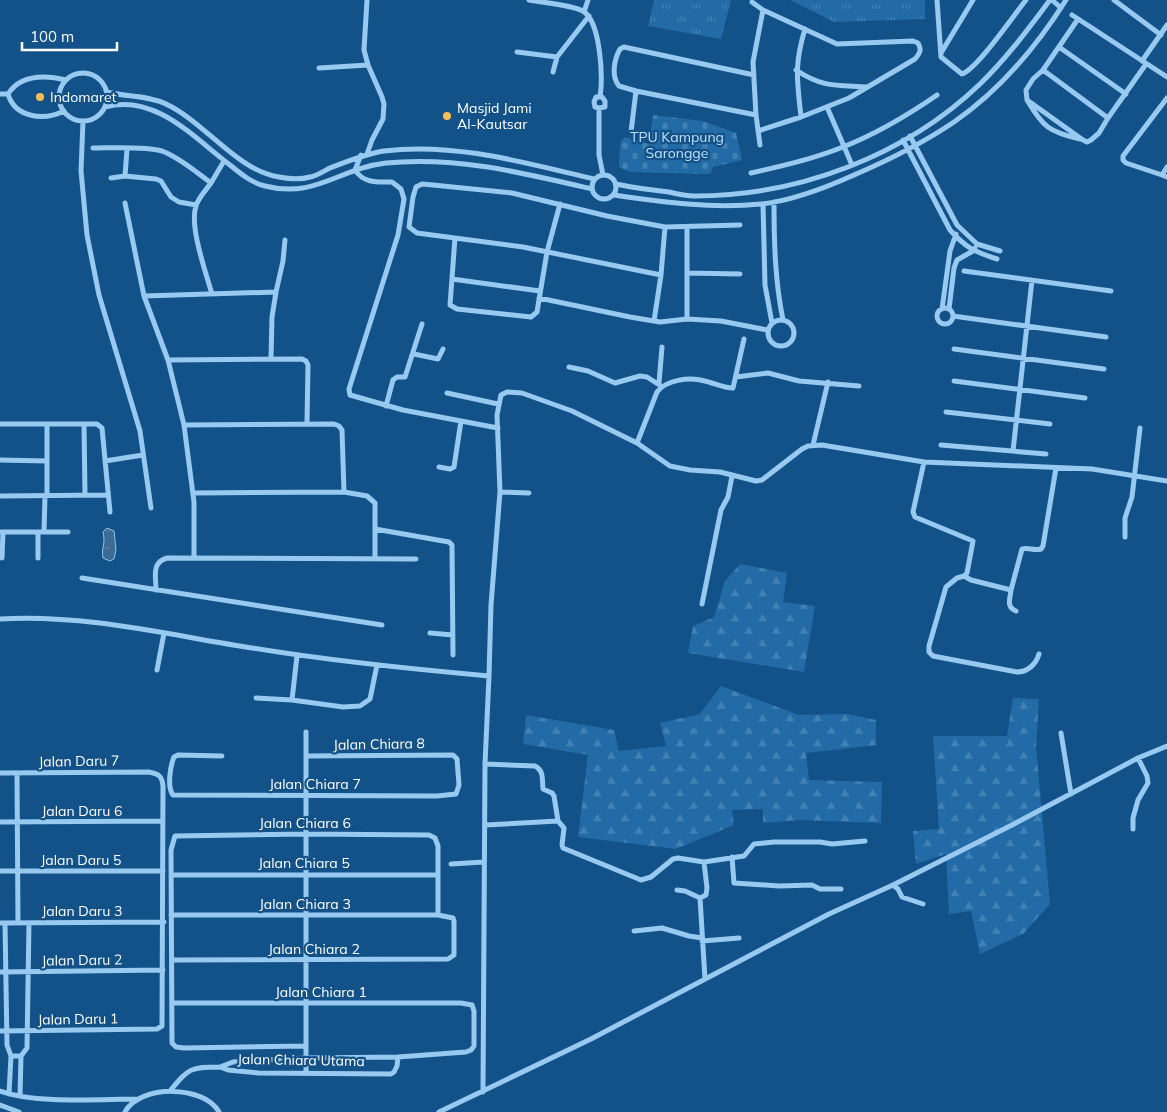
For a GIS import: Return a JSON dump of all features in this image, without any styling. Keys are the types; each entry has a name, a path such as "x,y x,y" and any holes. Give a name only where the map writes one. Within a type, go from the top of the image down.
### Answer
{"street":[{"path":"356,170 383,119 384,104 364,50 367,0"},
{"path":"529,0 572,8 586,14 595,29 600,60 600,97 596,97 594,102 595,107 599,108 599,155 603,175"},
{"path":"552,72 557,57 586,14 588,0"},
{"path":"937,0 940,54 943,60 958,73 964,74 987,50 1026,0"},
{"path":"616,184 694,196 763,190 824,177 903,140 946,112 1007,57 1051,0 1061,8"},
{"path":"614,195 616,184 611,176 600,175 594,180 592,189 597,198 607,199 614,195 692,206 762,204 831,186 916,146 955,121 989,94 1033,46 1066,0"},
{"path":"1114,0 1161,35"},
{"path":"940,54 971,1"},
{"path":"752,2 763,10 837,44 913,41 918,43 921,51 915,59 867,87 827,107 758,131"},
{"path":"760,145 753,62 763,10"},
{"path":"1072,15 1167,77"},
{"path":"1078,20 1043,70 1033,79 1026,90 1027,100 1046,128 1087,142 1099,133 1126,94 1167,25"},
{"path":"801,117 796,70 798,51 805,29"},
{"path":"754,75 624,47 620,49 615,62 615,81 619,86 756,115"},
{"path":"1059,47 1126,94"},
{"path":"517,52 557,57"},
{"path":"319,68 368,65"},
{"path":"796,70 810,80 829,85 867,87"},
{"path":"1043,70 1108,118"},
{"path":"76,74 89,74 101,80 107,92 107,100 105,107 96,117 83,121 72,118 64,111 59,98 66,80 76,74"},
{"path":"8,94 12,87 22,80 48,76 66,80"},
{"path":"631,132 636,91"},
{"path":"107,92 151,98 166,104 192,119 256,170 266,174 295,179 310,178 364,155 385,151 420,150 459,152 518,161 594,180"},
{"path":"0,94 8,94"},
{"path":"8,94 19,110 34,116 51,116 64,111"},
{"path":"750,173 805,160 844,146 871,134 937,95"},
{"path":"1167,98 1123,156 1123,160 1126,163 1165,176 1167,167"},
{"path":"1027,100 1082,140"},
{"path":"105,107 115,104 127,104 149,108 162,114 186,130 253,182 282,189 298,190 313,187 356,170 385,163 460,163 513,171 592,189"},
{"path":"827,107 852,165"},
{"path":"83,121 81,171 87,235 99,295 140,431 151,508"},
{"path":"910,136 960,230 977,244 1000,251"},
{"path":"903,140 950,230 973,251 997,259"},
{"path":"92,148 162,151 211,183"},
{"path":"125,176 127,149"},
{"path":"212,294 195,229 196,205 224,161"},
{"path":"356,170 361,177 368,180 394,183 401,189 404,199 393,254 349,390 350,395 386,406 498,428"},
{"path":"110,178 125,176 156,178 161,181 171,198 179,202 196,205"},
{"path":"661,275 548,252 417,233 409,227 416,187 422,184 512,193 607,216 665,227 740,226"},
{"path":"738,193 739,206"},
{"path":"774,202 775,259 783,320"},
{"path":"125,203 144,296 168,360 184,425 193,492 194,558"},
{"path":"455,238 450,305 457,309 531,317 537,312 548,252 560,204"},
{"path":"762,204 764,259 768,304 772,323"},
{"path":"654,321 661,275 665,227"},
{"path":"687,228 687,320"},
{"path":"952,316 948,322 940,322 937,315 942,309 954,235 960,230"},
{"path":"271,358 271,333 285,240"},
{"path":"952,316 949,309 954,268 957,260 973,251 977,244"},
{"path":"764,259 775,259"},
{"path":"964,271 1111,291"},
{"path":"687,273 740,274"},
{"path":"452,279 540,294 654,321 721,321 767,330"},
{"path":"1012,451 1032,280"},
{"path":"144,296 276,292"},
{"path":"942,309 949,309"},
{"path":"952,316 1106,337"},
{"path":"777,320 783,320 790,324 794,332 790,343 782,346 774,344 768,338 767,330 772,323 777,320"},
{"path":"386,406 393,380 397,377 406,377 422,324"},
{"path":"569,367 588,372 615,383 640,376 646,377 660,385 691,379 731,388 734,386 736,366 744,339"},
{"path":"637,443 660,385 662,348"},
{"path":"414,354 438,359 442,349"},
{"path":"954,349 1104,369"},
{"path":"168,360 302,359 308,365 307,423"},
{"path":"736,377 768,373 799,381 859,386"},
{"path":"954,381 1086,398"},
{"path":"813,445 828,382"},
{"path":"483,1092 485,764 490,676 491,605 500,492 498,404 501,395 507,392 522,392 572,411 637,443 670,466 690,470 720,472 756,481 762,480 802,449 813,445 924,462 1092,469 1167,481"},
{"path":"447,393 498,404"},
{"path":"946,412 1050,424"},
{"path":"439,467 450,469 454,467 461,420"},
{"path":"184,425 307,423 334,424 339,426 342,430 344,492"},
{"path":"0,424 98,424 102,428 110,512"},
{"path":"44,532 47,424"},
{"path":"84,424 85,495"},
{"path":"1125,538 1125,518 1131,504 1140,428"},
{"path":"941,445 1046,454"},
{"path":"105,461 144,455"},
{"path":"0,460 47,462"},
{"path":"924,462 913,512 915,517 973,541 967,573 946,587 929,646 929,652 933,656 1017,672 1032,666 1039,654"},
{"path":"1016,611 1009,606 1011,590 1022,549 1037,550 1043,546 1056,468"},
{"path":"702,604 720,510 728,497 732,476"},
{"path":"193,492 344,492 367,496 375,503 376,559"},
{"path":"500,492 529,493"},
{"path":"0,496 108,495"},
{"path":"375,529 449,542 452,545 453,655"},
{"path":"2,558 1,532 68,532"},
{"path":"38,532 38,558"},
{"path":"156,590 156,565 159,560 167,558 416,559"},
{"path":"964,576 971,580 1011,590"},
{"path":"82,578 382,625"},
{"path":"0,619 80,620 297,656 490,676"},
{"path":"157,670 164,633"},
{"path":"430,633 453,635"},
{"path":"292,700 297,656"},
{"path":"256,698 292,700 343,707 360,706 370,699 376,665"},
{"path":"306,732 306,1072"},
{"path":"1061,733 1071,794"},
{"path":"439,1112 642,1013 829,914 895,887 1138,758 1167,746"},
{"name":"Jalan Chiara 8","path":"306,756 453,755 457,759 458,785 456,794"},
{"name":"Jalan Chiara 7","path":"222,756 174,757 171,764 170,791 173,795 178,796 306,794 437,796 456,794"},
{"path":"1133,829 1133,818 1138,800 1148,783 1147,776 1138,758"},
{"path":"485,764 535,766 540,768 542,771 543,789 554,796 558,821 564,828 563,848 641,880 651,877 673,859 704,862 744,856 754,844 796,841 832,844 865,840"},
{"name":"Jalan Daru 7","path":"0,774 149,772 158,774 162,778 163,786 163,821"},
{"path":"17,773 18,923"},
{"path":"163,821 163,970"},
{"name":"Jalan Daru 6","path":"0,822 163,821"},
{"path":"485,826 558,821"},
{"name":"Jalan Chiara 6","path":"172,875 171,850 175,836 306,834 428,835 436,838 438,846 437,874"},
{"path":"732,857 734,883 778,886 812,885 820,890 841,889"},
{"path":"451,864 484,862"},
{"path":"677,890 700,898 706,895 704,862"},
{"name":"Jalan Daru 5","path":"0,871 163,871"},
{"path":"437,874 438,916"},
{"name":"Jalan Chiara 5","path":"172,875 437,874"},
{"path":"172,875 172,1003"},
{"path":"895,887 902,898 923,904"},
{"path":"700,898 705,979"},
{"name":"Jalan Chiara 3","path":"171,916 438,916"},
{"name":"Jalan Chiara 2","path":"173,960 448,959 454,955 454,921 453,918 438,916"},
{"name":"Jalan Daru 3","path":"2,923 164,922"},
{"path":"2,923 7,1045 11,1056 10,1094"},
{"path":"20,1096 21,1056 28,1048 29,923"},
{"path":"634,931 662,928 702,940 739,938"},
{"name":"Jalan Daru 2","path":"3,972 163,970"},
{"name":"Jalan Daru 1","path":"0,1031 157,1029 163,1024 163,970"},
{"name":"Jalan Chiara 1","path":"172,1003 470,1004 474,1011 474,1038 471,1050"},
{"name":"Jalan Chiara Utama","path":"172,1003 172,1043 176,1047 306,1046"},
{"name":"Jalan Chiara Utama","path":"220,1067 232,1062 306,1058 398,1057 471,1050"},
{"path":"11,1056 21,1056"},
{"name":"Jalan Chiara Utama","path":"220,1067 228,1070 248,1072 391,1074 397,1066 398,1057"},
{"path":"248,1072 246,1065 249,1061"},
{"path":"170,1091 185,1073 192,1068 220,1067"},
{"path":"0,1091 20,1096 57,1099 139,1099"},
{"path":"125,1112 128,1106 139,1099 170,1091 189,1093 206,1098 215,1105 219,1112"},
{"path":"2,1108 16,1112"}],"green space":[{"path":"654,0 731,0 721,39 648,26"},
{"path":"790,0 925,0 925,19 834,22"},
{"name":"TPU Kampung Sarongge","path":"653,115 703,121 736,133 742,160 713,167 710,174 630,172 619,167 620,144 624,137 649,144"},
{"path":"740,564 787,573 783,602 815,606 804,672 688,653 693,626 714,617 725,581"},
{"path":"721,686 799,715 847,714 876,720 876,745 806,753 809,780 882,782 881,823 799,820 763,823 763,809 732,810 734,825 676,849 578,837 588,755 523,744 526,715 614,730 619,751 666,746 660,723 700,714"},
{"path":"1013,698 1039,699 1036,746 1050,904 1023,934 980,954 971,911 949,914 946,854 916,864 913,831 939,829 933,736 1007,736"}],"water":[{"path":"107,528 114,531 116,550 114,559 110,561 103,558 103,532"}],"place":[{"name":"Indomaret","path":"40,97"},
{"name":"Masjid Jami Al-Kautsar","path":"447,116"}]}
